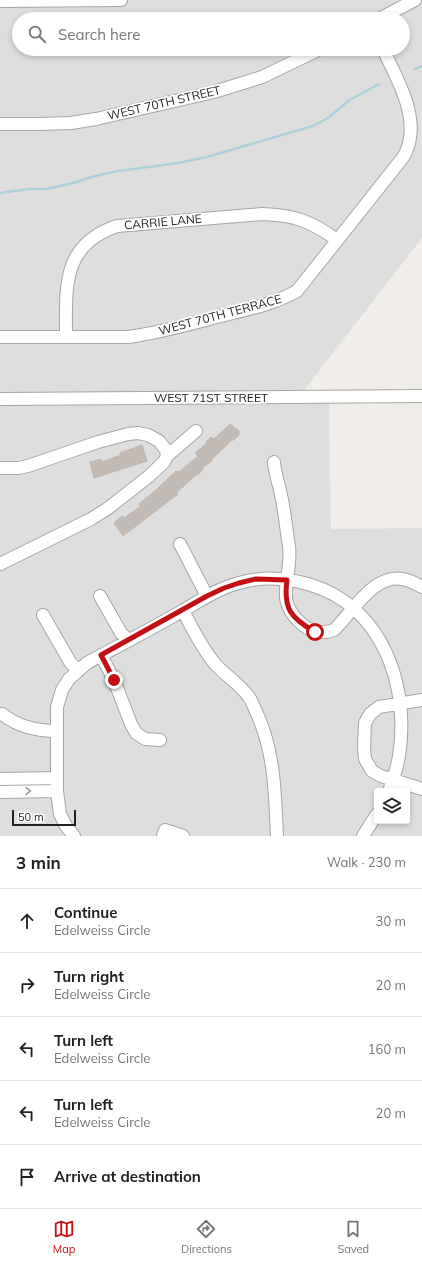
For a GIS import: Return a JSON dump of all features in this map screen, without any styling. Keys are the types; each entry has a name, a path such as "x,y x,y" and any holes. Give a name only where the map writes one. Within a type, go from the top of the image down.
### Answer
{"street":[{"path":"0,1 121,0"},
{"path":"392,12 415,0"},
{"name":"WEST 70TH STREET","path":"0,124 77,122 109,117 239,85 262,77 306,56"},
{"name":"WEST 70TH TERRACE","path":"0,337 128,337 145,335 274,303 297,291 406,152 410,137 410,120 407,105 386,56"},
{"name":"CARRIE LANE","path":"66,337 66,293 72,264 87,243 101,232 117,226 254,215 282,215 310,223 337,240"},
{"name":"WEST 71ST STREET","path":"0,399 422,396"},
{"path":"0,564 91,519 107,509 148,477 164,462 167,456 196,431"},
{"path":"0,468 18,468 28,466 98,442 138,432 148,434 159,441 166,450 167,456"},
{"path":"274,462 281,495 289,549 285,590 286,602 289,611 305,626 315,632 326,633 334,630 373,587 384,580 400,578 411,581 422,587"},
{"path":"180,544 207,596"},
{"path":"69,835 60,814 57,791 57,707 62,690 69,679 77,670 87,663 183,611 207,596 239,583 256,579 296,581 331,593 354,609 366,620 376,634 384,647 391,665 399,703 401,732 399,756 391,785"},
{"path":"100,596 121,633 128,640"},
{"path":"183,611 206,652 217,666 246,692 260,721 268,744 274,777 277,836"},
{"path":"43,615 70,662 77,670"},
{"path":"101,655 114,680 136,733 145,739 160,740"},
{"path":"422,700 379,707 370,714 365,723 364,748 365,759 372,771 381,776 391,785 422,790"},
{"path":"2,714 8,719 33,729 57,731"},
{"path":"0,779 57,778"},
{"path":"0,792 57,791"},
{"path":"363,836 374,819"},
{"path":"163,836 165,830 183,836"}],"shaded area":[{"path":"0,0 422,0 422,238 302,393 0,396"},
{"path":"329,402 331,529 422,528 422,836 0,836 0,405"}],"building":[{"path":"230,424 239,431 239,435 212,459 212,461 202,468 203,469 199,474 197,474 175,494 178,494 123,536 114,523 122,516 124,518 141,506 139,504 176,471 179,472 198,456 195,453 207,443 206,442 211,437 214,439"},
{"path":"142,445 147,461 94,478 90,462 101,459 102,462 121,455 120,453"}],"waterway":[{"path":"415,69 422,66"},
{"path":"0,193 29,189 46,189 118,171 178,163 207,157 313,126 328,118 348,101 379,84"}],"route":[{"path":"114,680 101,655 183,611 214,592 239,583 256,579 287,580 285,590 286,602 289,611 305,626 315,632"}]}
